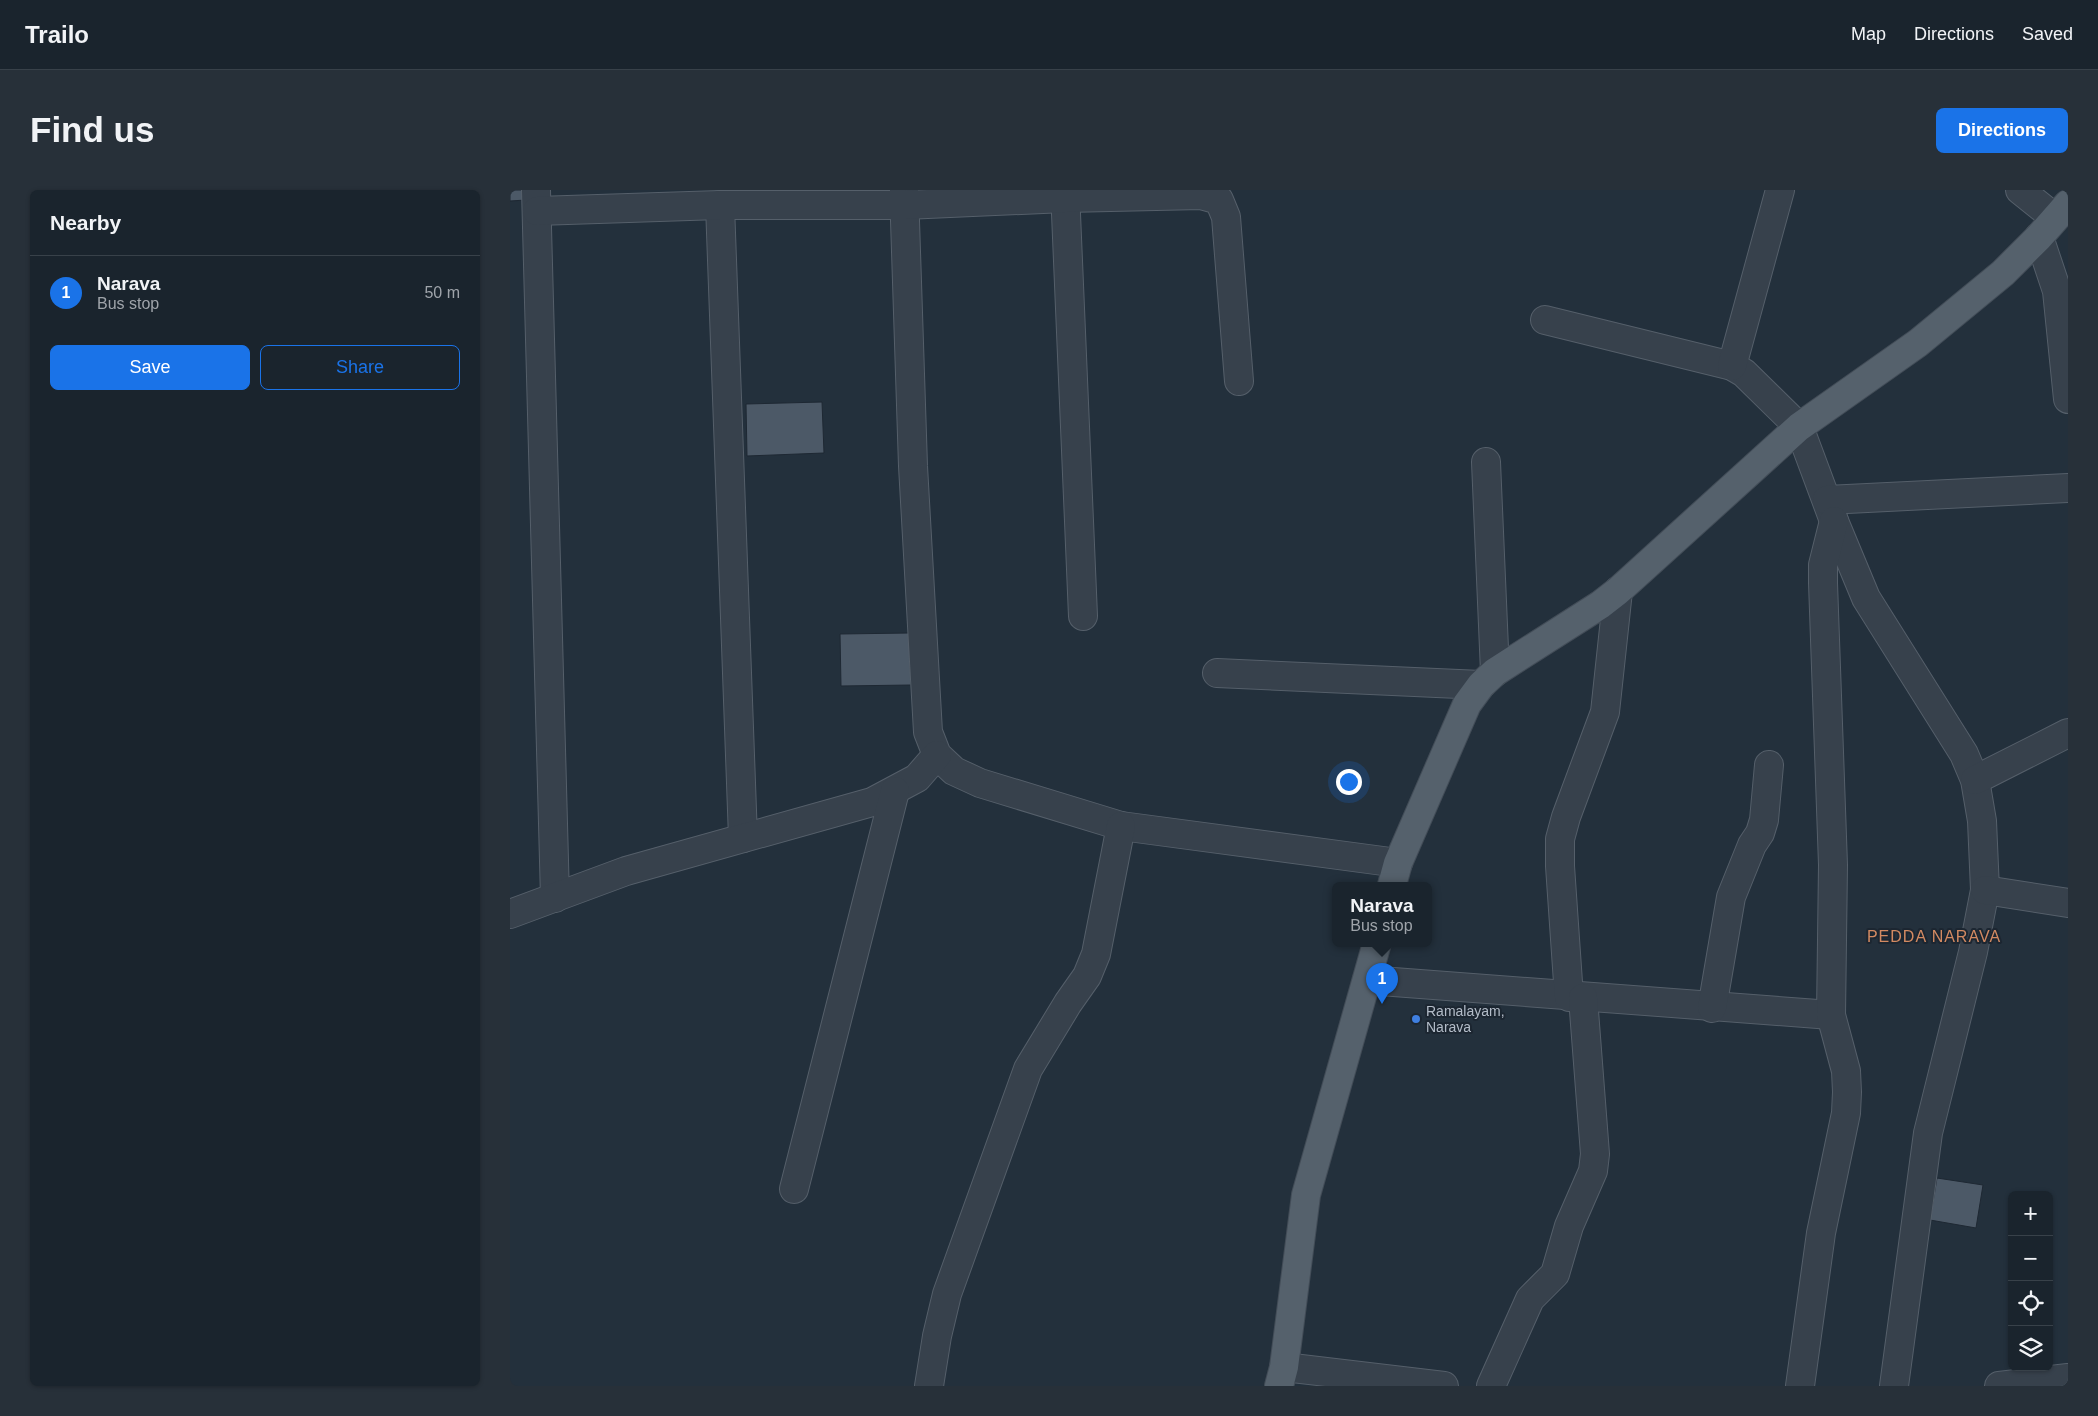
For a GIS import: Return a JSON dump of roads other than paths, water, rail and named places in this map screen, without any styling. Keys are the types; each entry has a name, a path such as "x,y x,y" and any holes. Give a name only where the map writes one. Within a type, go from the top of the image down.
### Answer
{"main road":[{"path":"1395,874 1467,704 1488,679 1600,605 1618,591 1799,427 1918,343 2003,272 2054,220"},
{"path":"1282,1377 1306,1195 1376,947"}],"street":[{"path":"1732,366 1780,190"},
{"path":"2020,190 2054,220 2057,290 2068,400"},
{"path":"1065,194 1083,616"},
{"path":"555,898 536,201 720,205 905,197 1065,194 1201,195 1219,200 1226,217 1239,381"},
{"path":"905,197 913,466 928,732 937,755 954,771 980,783 1121,826 1395,874"},
{"path":"720,205 744,838"},
{"path":"1545,320 1732,366 1744,373 1799,427 1866,598 1964,754 1975,780 1982,821 1986,890 1973,952 1928,1133 1894,1386"},
{"path":"1217,673 1488,679 1486,462"},
{"path":"1831,510 2068,488"},
{"path":"1800,1386 1821,1233 1846,1113 1847,1092 1846,1071 1831,1015 1833,866 1823,565 1831,510"},
{"path":"1490,1386 1530,1299 1555,1274 1569,1226 1593,1171 1595,1154 1576,997 1560,839 1566,817 1606,712 1618,591"},
{"path":"1975,780 2068,733"},
{"path":"510,914 626,871 872,802 895,792 917,778 937,755"},
{"path":"1712,1008 1731,897 1764,820 1768,765"},
{"path":"794,1189 895,792"},
{"path":"929,1386 937,1336 948,1294 1028,1069 1063,1010 1087,976 1096,954 1121,826"},
{"path":"1986,890 2068,903"},
{"path":"1366,980 1712,1008 1831,1015"},
{"path":"1282,1377 1444,1386"},
{"path":"1999,1386 2068,1378"}],"place":[{"name":"Narava","path":"1382,1004"},
{"name":"Ramalayam, Narava","path":"1416,1019"}],"district":[{"name":"PEDDA NARAVA","path":"1934,936"}]}
